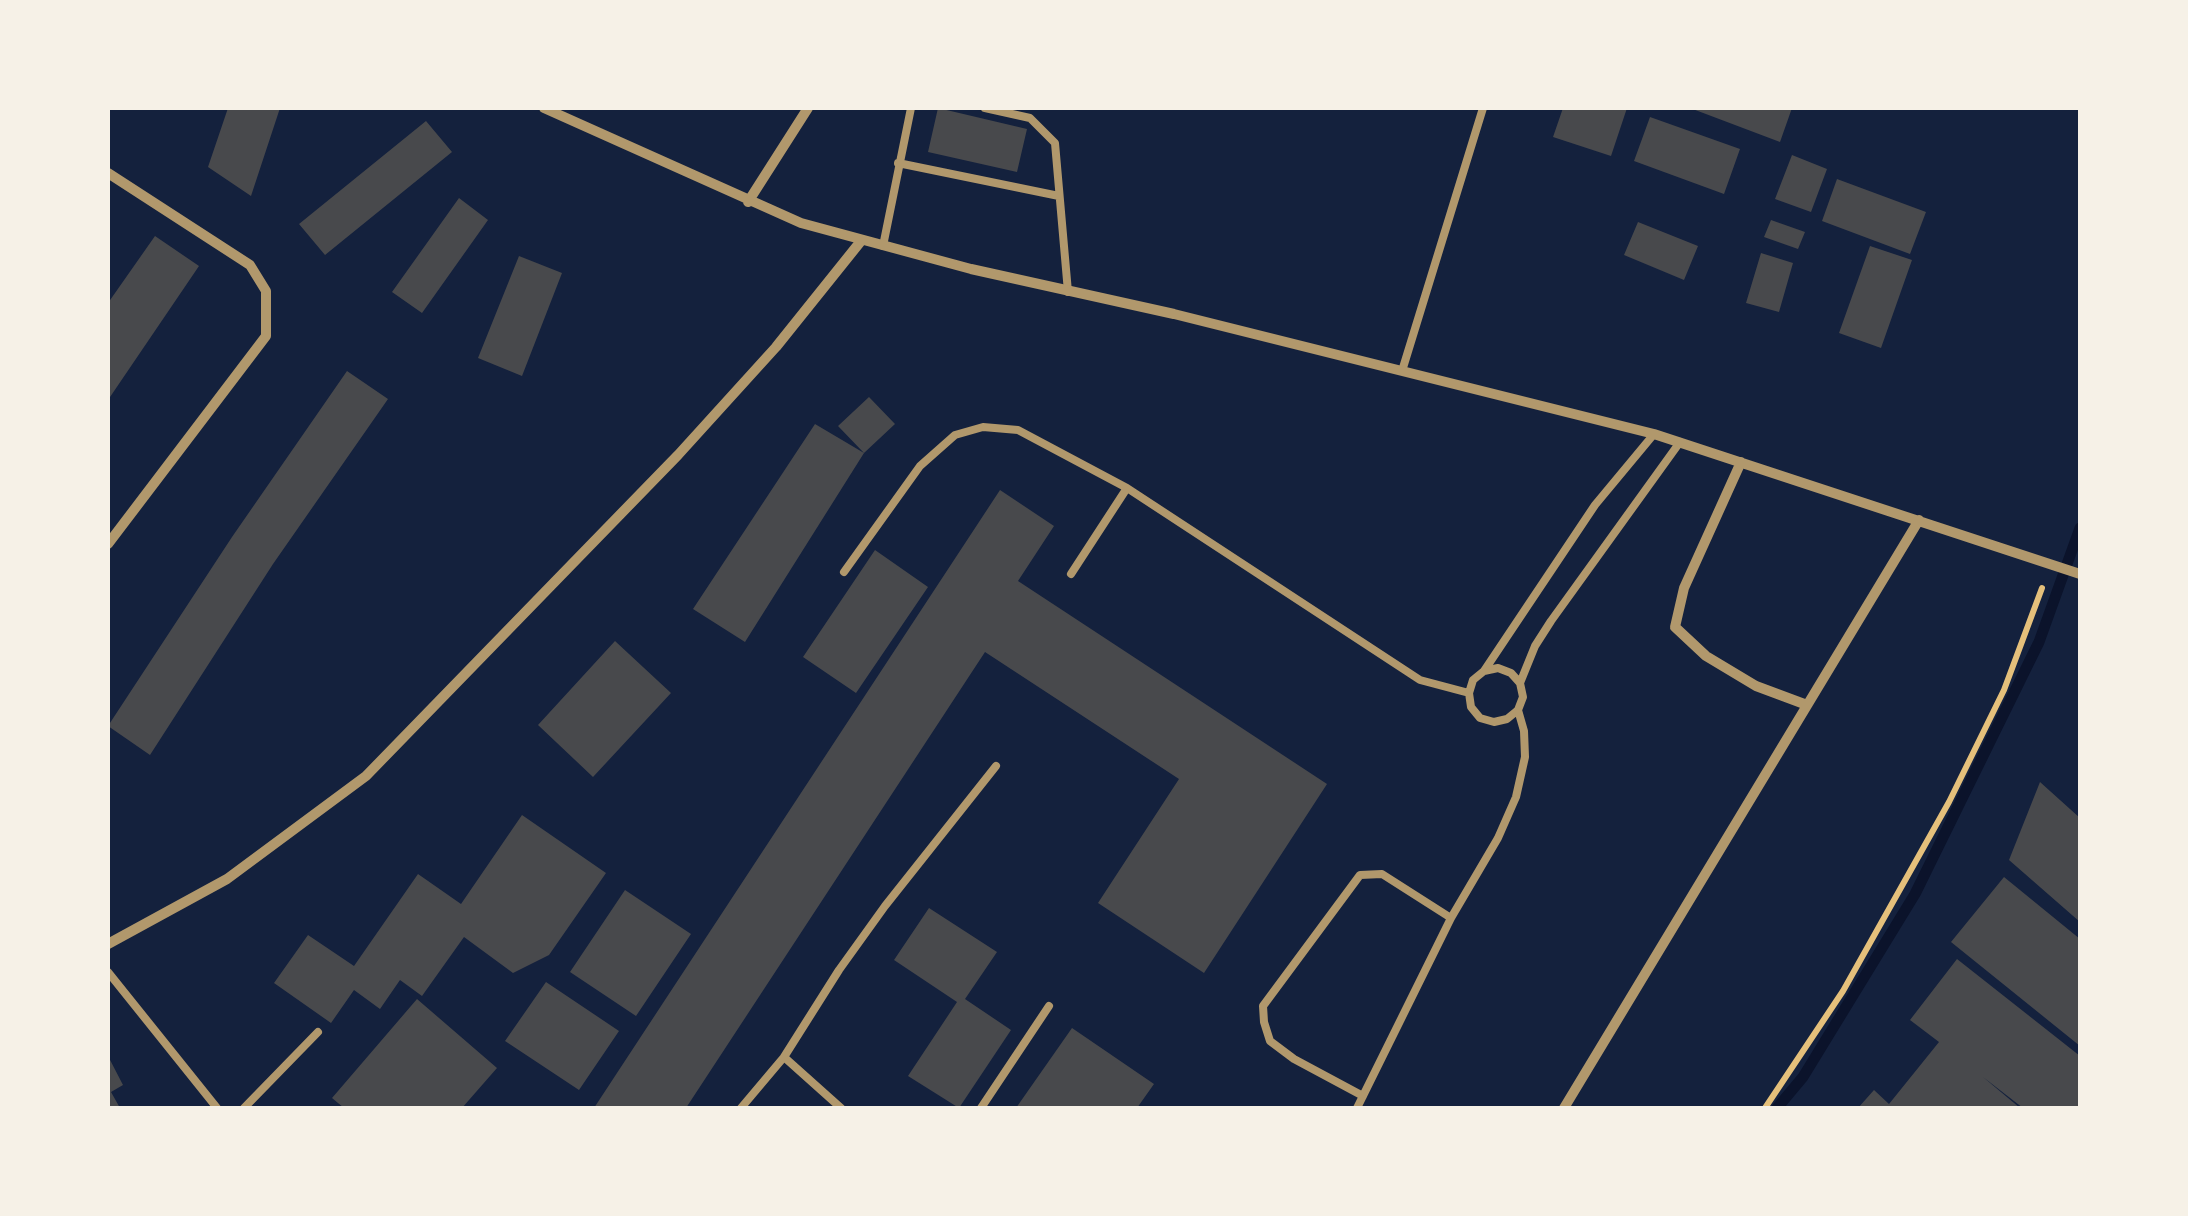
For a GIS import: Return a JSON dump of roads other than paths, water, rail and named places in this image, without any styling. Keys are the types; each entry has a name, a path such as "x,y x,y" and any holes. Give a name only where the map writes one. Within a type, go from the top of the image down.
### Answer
{"street":[{"path":"544,108 801,223 1068,293 1174,314 1654,434 2080,574"},
{"path":"748,202 808,108"},
{"path":"108,173 250,265 266,292 266,336 108,544"},
{"path":"108,944 227,878 366,776 678,455 776,347 861,241"},
{"path":"1741,462 1684,588 1675,627 1722,666 1756,686 1807,705"},
{"path":"1564,1108 1920,520"}],"lane":[{"path":"884,246 911,108"},
{"path":"985,108 1030,118 1054,143 1068,293"},
{"path":"1402,371 1482,108"},
{"path":"898,162 1059,196"},
{"path":"844,572 920,466 955,435 984,427 1018,430 1127,488 1420,680 1469,692"},
{"path":"1484,670 1498,668 1511,673 1520,683 1523,698 1518,710 1507,719 1494,722 1480,718 1471,707 1469,692 1474,680 1595,505 1654,434"},
{"path":"1520,683 1551,620 1680,442"},
{"path":"1072,574 1127,488"},
{"path":"1356,1108 1516,797 1525,758 1518,710"},
{"path":"741,1108 784,1057 884,906 996,766"},
{"path":"1364,1096 1294,1059 1270,1041 1263,1006 1360,875 1382,874 1451,918"},
{"path":"108,972 218,1108"},
{"path":"981,1108 1049,1006"},
{"path":"244,1108 318,1032"},
{"path":"784,1057 842,1108"}],"waterway":[{"path":"1777,1108 1803,1077 1915,894 2039,642 2080,528"}]}
